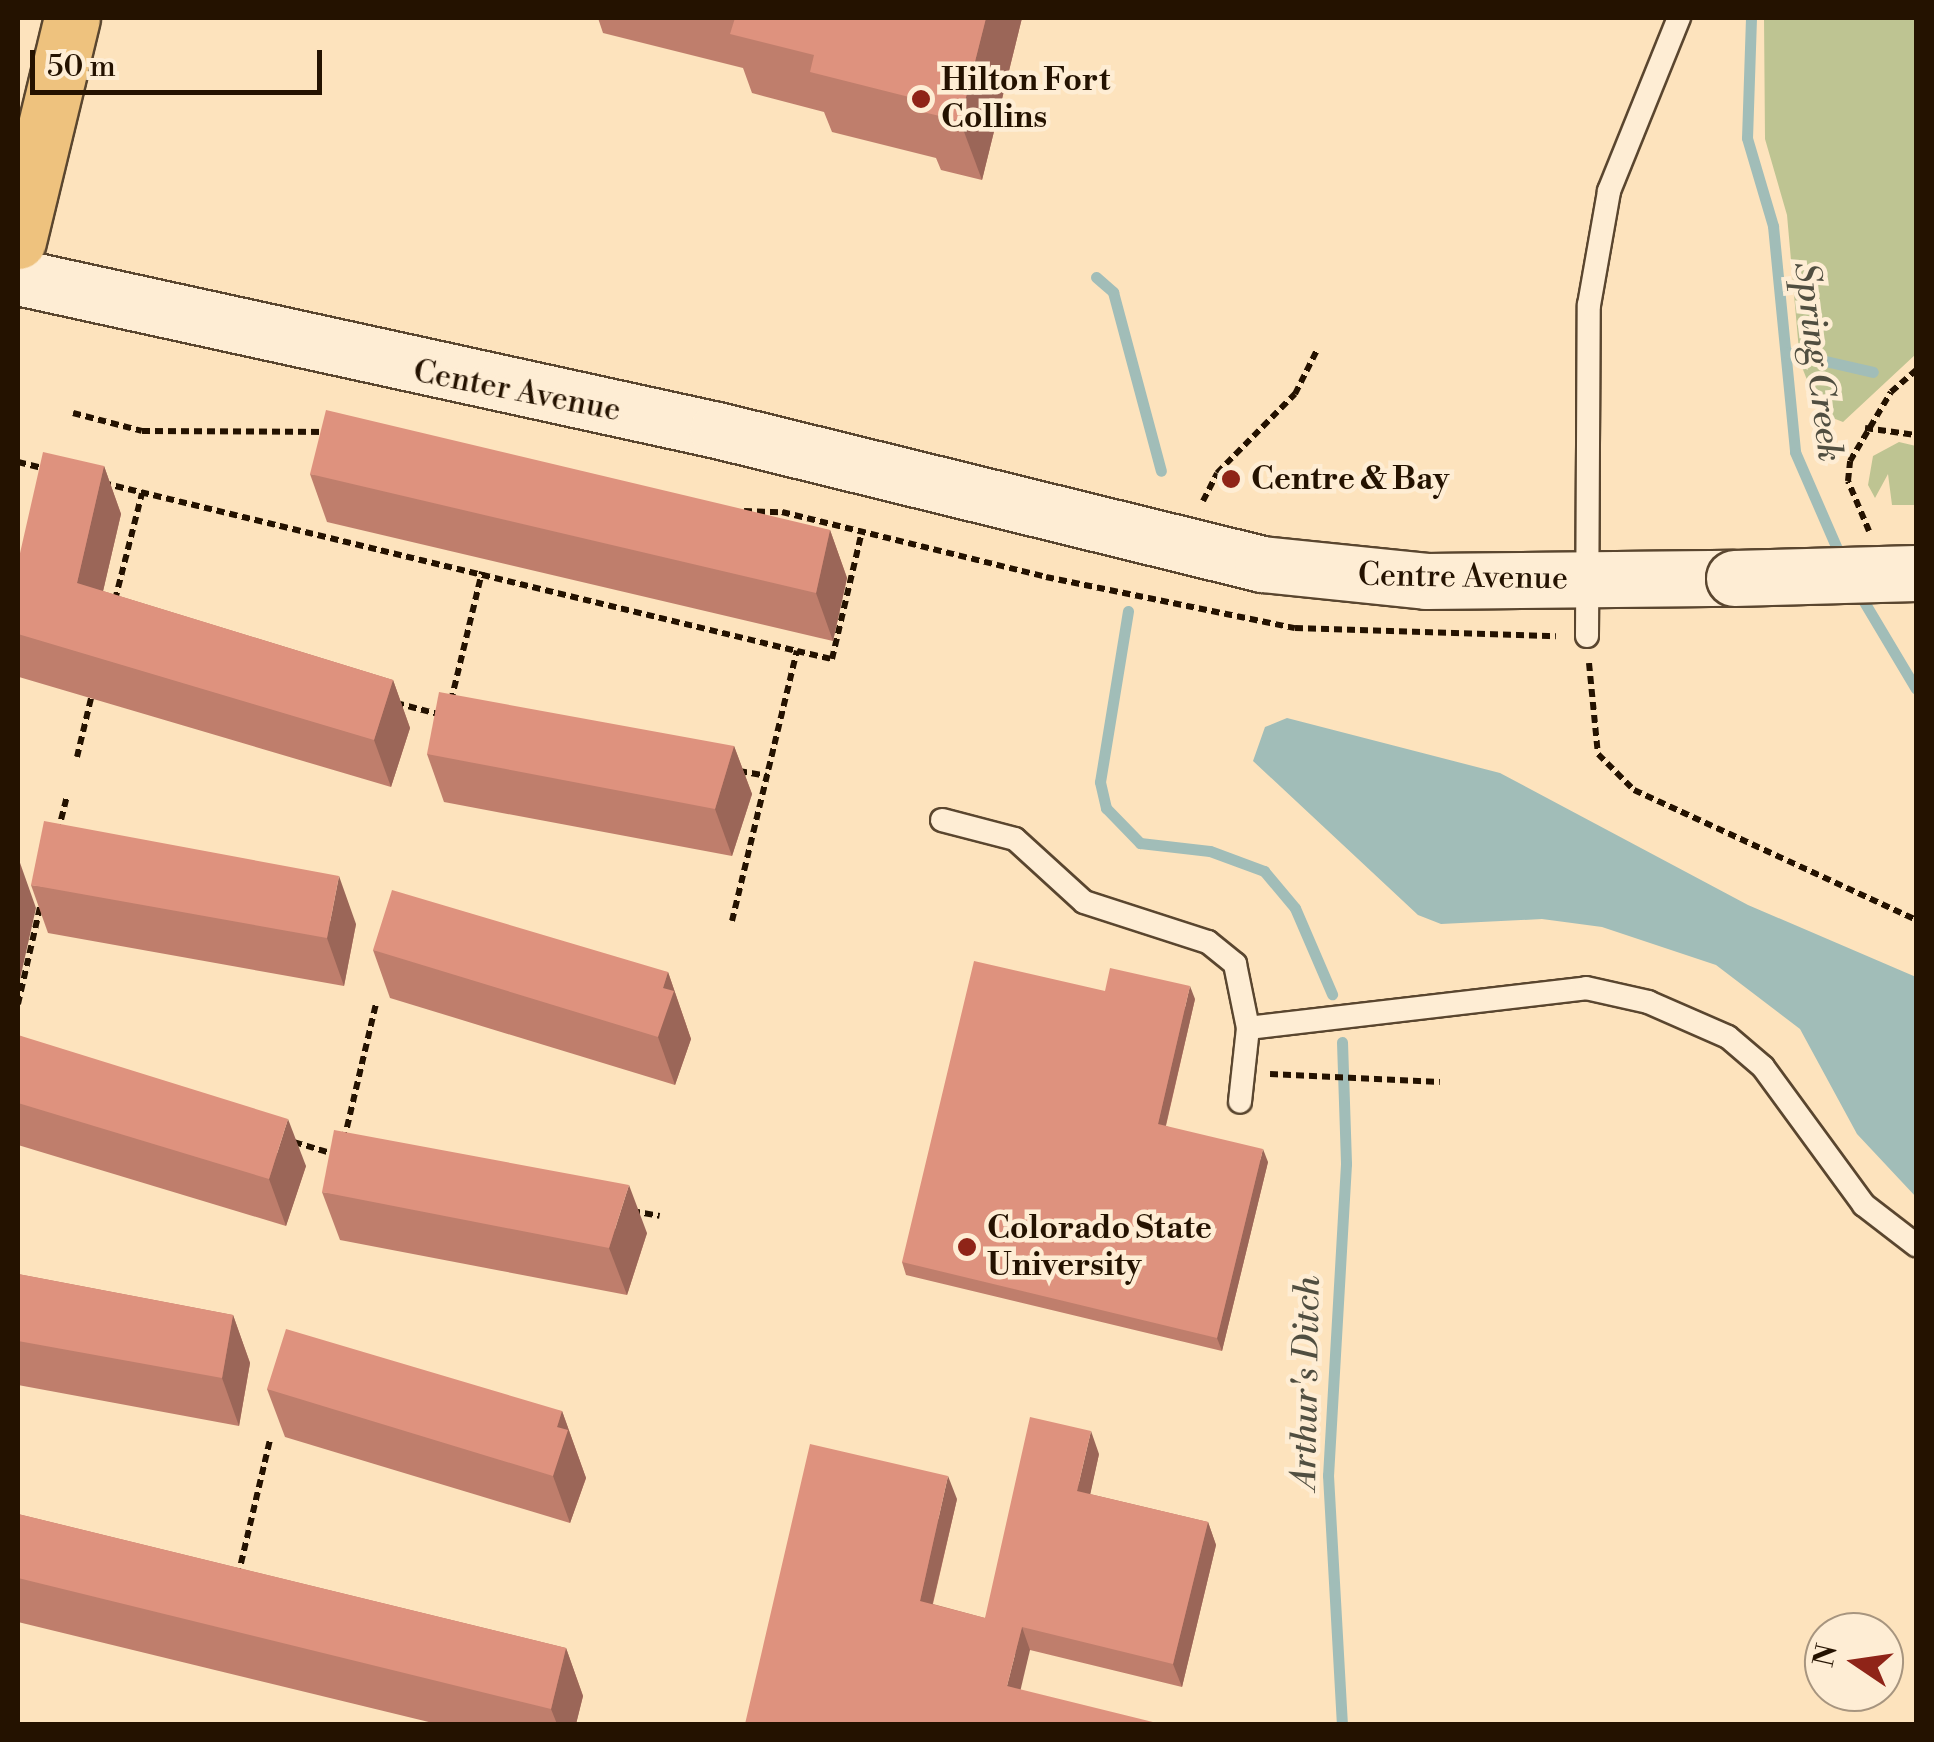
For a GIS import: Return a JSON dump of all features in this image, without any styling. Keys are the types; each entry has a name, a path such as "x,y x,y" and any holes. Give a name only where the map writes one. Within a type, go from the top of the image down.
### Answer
{"main road":[{"path":"18,241 72,18"}],"street":[{"name":"Center Avenue","path":"18,277 1016,506"},
{"name":"Centre Avenue","path":"1016,506 1309,571 1586,580 1916,573"}],"lane":[{"path":"1587,636 1589,306 1609,192 1679,18"},
{"path":"942,820 1015,839 1084,902 1208,942 1235,964 1248,1028 1240,1102"},
{"path":"1248,1028 1586,988 1648,1002 1728,1037 1763,1068 1864,1205 1916,1246"}],"path":[{"path":"1205,495 1295,394 1318,348"},
{"path":"1854,505 1850,461 1865,428 1916,370"},
{"path":"73,413 174,433 343,433"},
{"path":"1865,428 1916,435"},
{"path":"18,462 53,470"},
{"path":"88,480 832,659 862,531"},
{"path":"111,617 142,492"},
{"path":"727,510 782,512 1045,576 1296,628 1587,636 1598,754 1634,790 1916,920"},
{"path":"377,698 447,717 482,572"},
{"path":"732,922 797,652"},
{"path":"77,757 98,670"},
{"path":"730,770 767,776"},
{"path":"56,840 67,798"},
{"path":"18,1004 43,895"},
{"path":"283,1139 340,1156 376,1004"},
{"path":"1244,1073 1440,1082"},
{"path":"622,1209 660,1216"},
{"path":"234,1592 270,1440"}],"green space":[{"path":"1764,18 1916,18 1916,354 1843,422 1820,413 1800,362 1787,215 1765,139"},
{"path":"1899,442 1916,446 1916,505 1892,505 1888,474 1875,498 1868,485 1873,456"}],"water":[{"path":"1287,718 1500,773 1748,905 1916,977 1916,1197 1857,1134 1800,1029 1716,965 1602,927 1542,919 1441,924 1418,915 1253,761 1265,727"}],"building":[{"path":"735,18 986,18 960,121 919,111 921,100 810,72 814,55 730,34"},
{"path":"326,410 830,530 816,593 310,474"},
{"path":"43,452 104,466 77,583 393,680 374,740 18,634 18,562"},
{"path":"439,692 734,746 715,809 427,754"},
{"path":"44,821 339,876 327,938 31,885"},
{"path":"392,890 668,972 663,988 674,991 658,1037 373,950"},
{"path":"974,961 1105,991 1110,968 1190,986 1158,1124 1263,1149 1217,1338 902,1262"},
{"path":"18,1035 288,1119 269,1179 18,1103"},
{"path":"334,1130 629,1185 609,1248 322,1192"},
{"path":"18,1274 233,1315 222,1378 18,1341"},
{"path":"286,1329 562,1411 557,1427 568,1430 553,1476 267,1389"},
{"path":"1030,1417 1091,1431 1077,1491 1208,1522 1173,1664 1022,1627 1007,1686 1161,1724 745,1724 810,1444 948,1476 920,1601 985,1618"},
{"path":"18,1514 566,1648 551,1709 18,1578"}],"waterway":[{"name":"Spring Creek","path":"1751,18 1747,138 1773,226 1795,452 1842,560"},
{"name":"Arthur's Ditch","path":"1096,277 1113,292 1161,471"},
{"path":"1786,352 1873,372"},
{"name":"Spring Creek","path":"1857,590 1916,689"},
{"name":"Arthur's Ditch","path":"1128,611 1100,782 1106,808 1140,843 1210,851 1264,871 1295,908 1332,994"},
{"name":"Arthur's Ditch","path":"1342,1042 1346,1164 1328,1475 1342,1724"}],"place":[{"name":"Hilton Fort Collins","path":"921,99"},
{"name":"Centre & Bay","path":"1231,479"},
{"name":"Colorado State University","path":"967,1247"}]}
